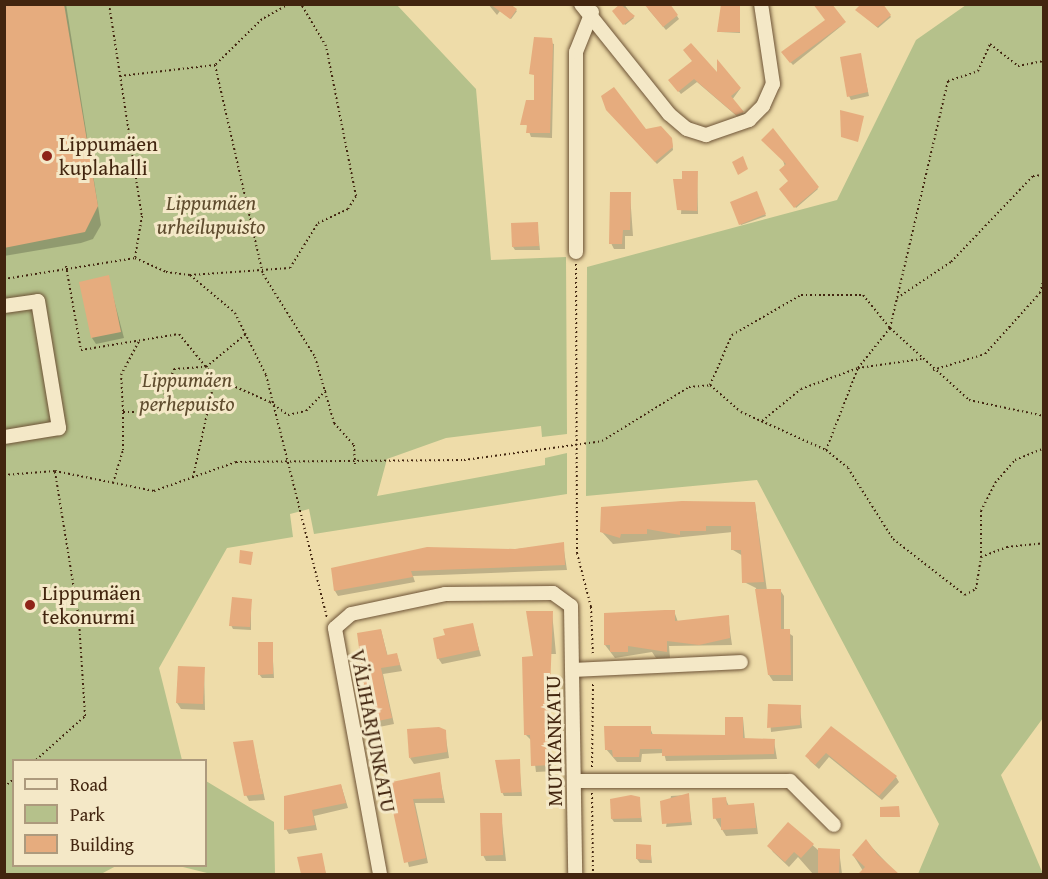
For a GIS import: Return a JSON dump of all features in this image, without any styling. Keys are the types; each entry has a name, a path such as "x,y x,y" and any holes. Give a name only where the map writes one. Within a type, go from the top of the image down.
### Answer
{"street":[{"path":"587,8 669,114 687,129 706,135 749,120 773,84 761,4"},
{"path":"576,252 576,52 587,8"},
{"path":"4,306 38,301 59,428 4,437"},
{"name":"VÄLIHARJUNKATU","path":"381,874 335,628 351,614 445,594 553,592 571,606"},
{"name":"MUTKANKATU","path":"571,606 577,781 575,874"},
{"path":"574,670 741,662"},
{"path":"577,781 790,781 834,825"}],"path":[{"path":"109,4 142,216 135,258"},
{"path":"120,76 215,65 262,19 289,4"},
{"path":"4,279 66,266 135,258 166,272 190,275 263,274 290,268 318,223 348,209 356,196 326,46 301,4"},
{"path":"826,450 858,369 890,328 948,81 978,70 990,44 1018,66 1044,61"},
{"path":"215,65 263,274 315,357 328,389 334,423 354,445 355,465"},
{"path":"897,298 951,262 1033,176 1044,175"},
{"path":"576,252 577,553 591,607 593,874"},
{"path":"66,266 81,350 179,334 215,378 270,402 288,415 306,411 328,389"},
{"path":"190,275 217,295 247,333 270,402 326,616 335,628"},
{"path":"933,370 985,354 1040,293 1044,277"},
{"path":"710,385 732,335 801,295 863,295 890,328 921,359 969,400 1044,416"},
{"path":"123,412 159,411 174,369 206,367 247,333"},
{"path":"113,483 123,450 121,375 139,341"},
{"path":"762,421 801,389 858,369 921,359"},
{"path":"193,477 215,378"},
{"path":"4,475 55,471 154,491 236,462 285,461 355,465 464,460 602,441 689,387 710,385 741,412 826,450 870,496 892,539 965,595 976,589 981,557 981,511 995,483 1015,460 1044,448"},
{"path":"37,759 85,716 79,620 55,471"},
{"path":"981,557 1007,547 1044,543"}],"green space":[{"name":"Lippumäen urheilupuisto","path":"5,5 397,5 476,89 491,260 566,257 567,434 542,437 541,426 446,438 387,459 377,496 545,465 545,458 567,453 567,494 314,534 309,509 290,514 293,537 227,548 159,668 182,759 12,759 12,867 114,867 101,874 5,874"},
{"path":"966,5 1043,5 1043,718 1001,775 1043,874 918,874 939,824 757,480 586,496 587,267 837,200 916,40"},
{"path":"207,782 274,822 275,874 211,874 183,867 207,867"}],"building":[{"name":"Lippumäen kuplahalli","path":"4,4 64,4 98,206 85,232 4,248"},
{"path":"490,4 510,4 517,9 510,19"},
{"path":"620,4 635,16 623,25 612,11"},
{"path":"644,4 670,4 678,15 663,27"},
{"path":"721,4 740,4 740,32 717,32"},
{"path":"813,4 832,4 846,22 790,63 781,52 825,20"},
{"path":"861,4 883,4 891,15 877,27 855,10"},
{"path":"534,37 552,38 550,133 526,133 527,125 520,125 526,100 534,100 534,75 529,74"},
{"path":"691,43 717,72 717,59 741,88 731,96 744,112 736,115 694,79 678,92 668,80 692,61 683,50"},
{"path":"861,53 868,92 847,97 840,57"},
{"path":"614,87 646,129 661,126 672,138 673,147 655,162 606,110 601,96"},
{"path":"840,110 864,116 858,142 841,137"},
{"path":"773,128 819,187 794,208 779,189 788,181 779,170 786,164 761,140"},
{"path":"743,156 748,169 738,175 732,162"},
{"path":"682,171 698,171 697,211 677,210 673,179 682,179"},
{"path":"757,191 766,214 739,225 730,202"},
{"path":"610,192 631,192 630,230 623,230 622,244 609,244"},
{"path":"538,222 539,246 512,247 511,223"},
{"path":"109,275 121,332 91,338 79,282"},
{"path":"682,501 755,502 764,582 742,583 741,550 731,550 731,526 706,526 706,531 680,531 680,535 647,529 647,534 621,534 620,538 600,532 601,507"},
{"path":"564,542 565,565 411,571 413,577 334,591 331,568 427,547 515,549"},
{"path":"240,550 253,552 251,565 239,563"},
{"path":"755,589 781,589 781,629 790,629 791,675 768,675"},
{"path":"232,597 252,599 250,627 229,626"},
{"path":"675,610 675,621 729,615 730,638 699,645 667,641 667,652 628,646 628,652 610,652 610,645 604,645 604,613"},
{"path":"526,611 553,611 548,743 553,765 531,766 530,735 524,735 522,657 533,656"},
{"path":"473,623 479,650 437,659 433,638 445,635 443,629"},
{"path":"381,629 387,655 397,653 400,665 381,668 392,718 369,723 357,633"},
{"path":"258,642 273,642 273,674 258,675"},
{"path":"178,666 205,667 203,704 176,703"},
{"path":"768,704 801,705 800,725 767,728"},
{"path":"725,717 743,717 743,738 775,739 774,754 662,756 662,749 640,749 639,757 613,757 612,750 605,750 604,726 651,726 651,734 725,735"},
{"path":"831,726 897,776 879,796 826,753 815,765 805,756"},
{"path":"439,727 446,730 447,752 409,758 407,729"},
{"path":"253,740 263,794 244,796 233,742"},
{"path":"520,759 521,792 501,793 495,760"},
{"path":"440,772 443,798 413,799 426,858 404,863 387,783"},
{"path":"341,784 346,803 312,810 315,825 284,830 284,796"},
{"path":"689,793 691,822 662,824 660,801"},
{"path":"631,795 640,797 641,818 611,819 610,799"},
{"path":"726,797 727,805 754,803 756,828 721,830 721,818 713,819 712,798"},
{"path":"899,806 900,817 880,817 880,807"},
{"path":"480,813 502,813 503,855 481,856"},
{"path":"788,822 814,844 801,858 794,852 785,862 767,846"},
{"path":"866,839 877,854 899,874 858,874 865,867 852,855"},
{"path":"636,844 651,845 651,860 636,859"},
{"path":"818,848 840,849 839,874 818,874"},
{"path":"322,853 326,874 301,874 297,857"}],"place":[{"name":"Lippumäen kuplahalli","path":"47,156"},
{"name":"Lippumäen tekonurmi","path":"30,605"}],"park label":[{"name":"Lippumäen perhepuisto","path":"187,392"}]}
